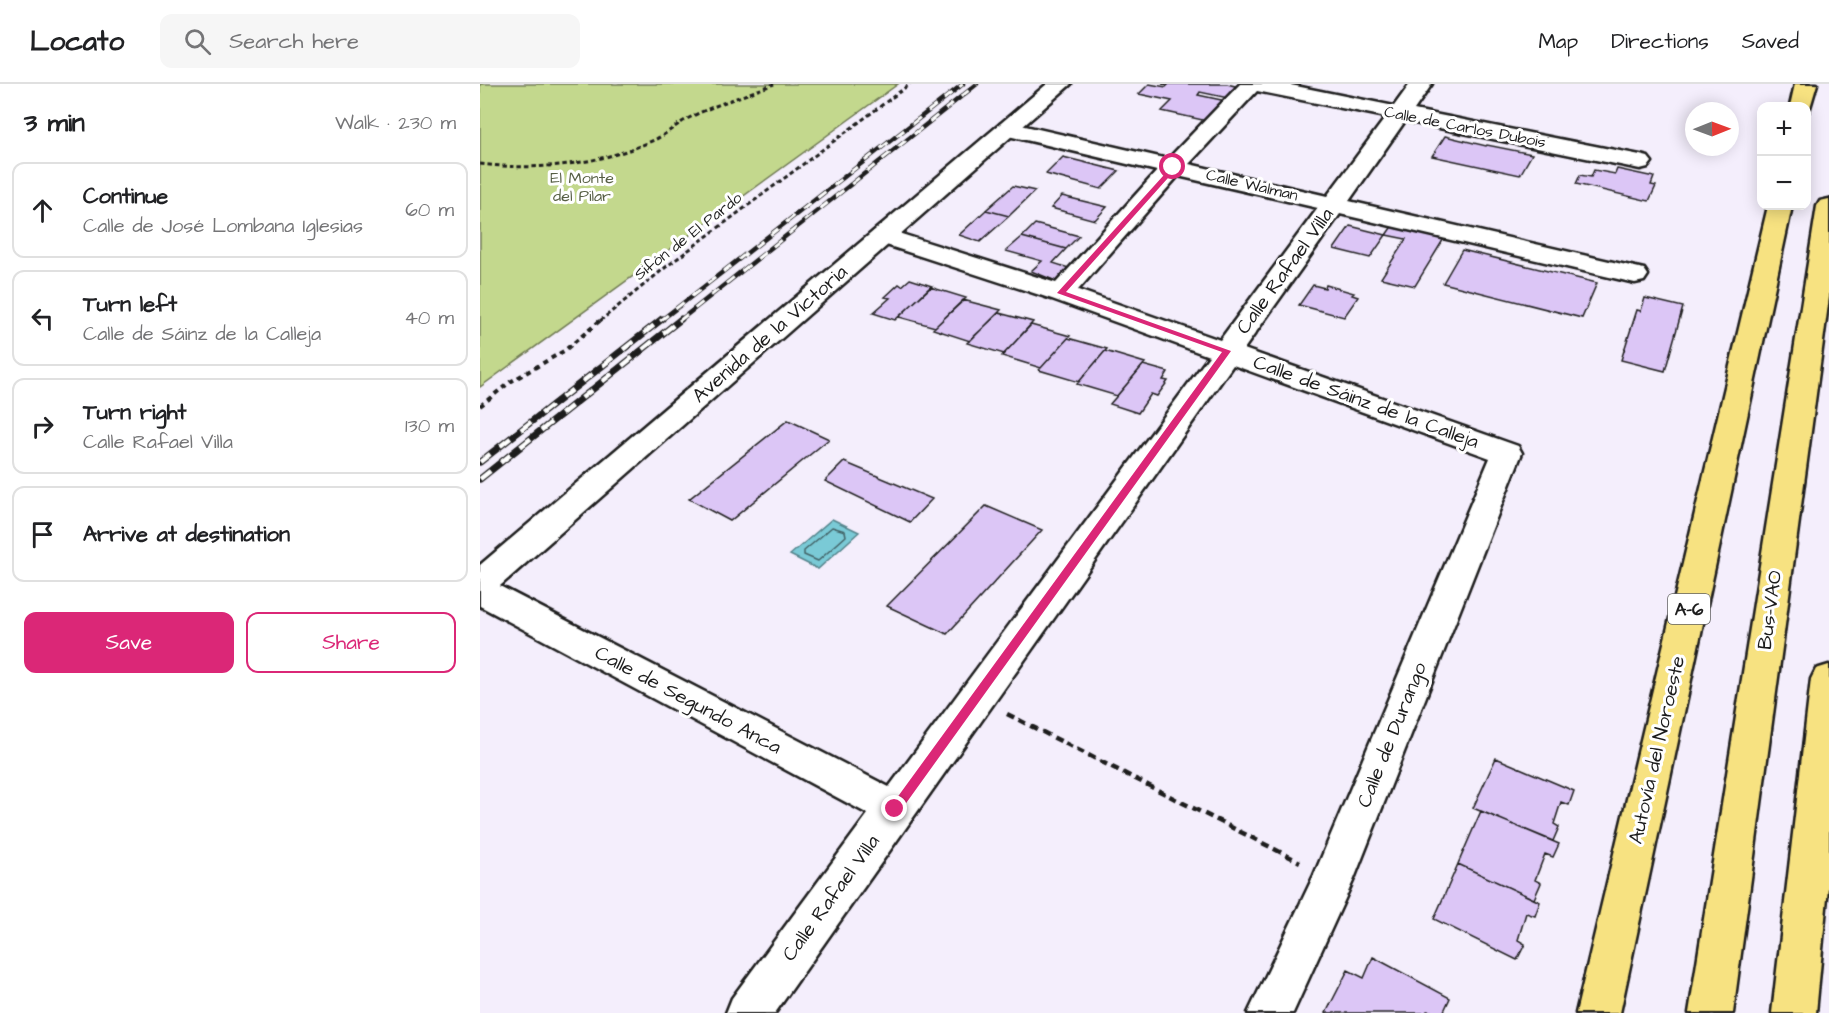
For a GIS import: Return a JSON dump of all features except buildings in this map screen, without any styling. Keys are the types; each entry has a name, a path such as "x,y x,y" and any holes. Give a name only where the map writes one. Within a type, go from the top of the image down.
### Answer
{"highway":[{"path":"1802,102 1806,84"},
{"name":"Bus-VAO","path":"1711,1013 1829,206"},
{"name":"Autovía del Noroeste","path":"1598,1013 1779,210"},
{"path":"1794,1013 1829,679"}],"street":[{"name":"Avenida de la Victoria","path":"480,585 1060,84"},
{"name":"Calle de Carlos Dubois","path":"1253,84 1640,162"},
{"path":"1061,293 1173,167 1253,84"},
{"name":"Calle Rafael Villa","path":"748,1013 1420,84"},
{"name":"Calle Walman","path":"1008,129 1635,275"},
{"name":"Calle de Sáinz de la Calleja","path":"883,236 1061,293 1507,453"},
{"name":"Calle de Durango","path":"1270,1013 1333,879 1507,453"},
{"name":"Calle de Segundo Anca","path":"480,591 895,809"}],"path":[{"path":"480,164 514,168 566,165 619,154 657,139 688,118 774,84"},
{"name":"Sifón de El Pardo","path":"480,406 510,382 564,351 666,267 910,84"},
{"path":"975,698 1333,879"}],"green space":[{"name":"El Monte del Pilar","path":"480,84 898,84 480,387"}],"water":[{"path":"832,519 859,532 818,569 790,555"}],"railway":[{"path":"660,321 963,84"},
{"path":"679,321 977,84"},
{"path":"480,462 662,319"},
{"path":"480,479 681,319"}],"route":[{"path":"895,809 1227,351 1061,293 1173,167"}]}
